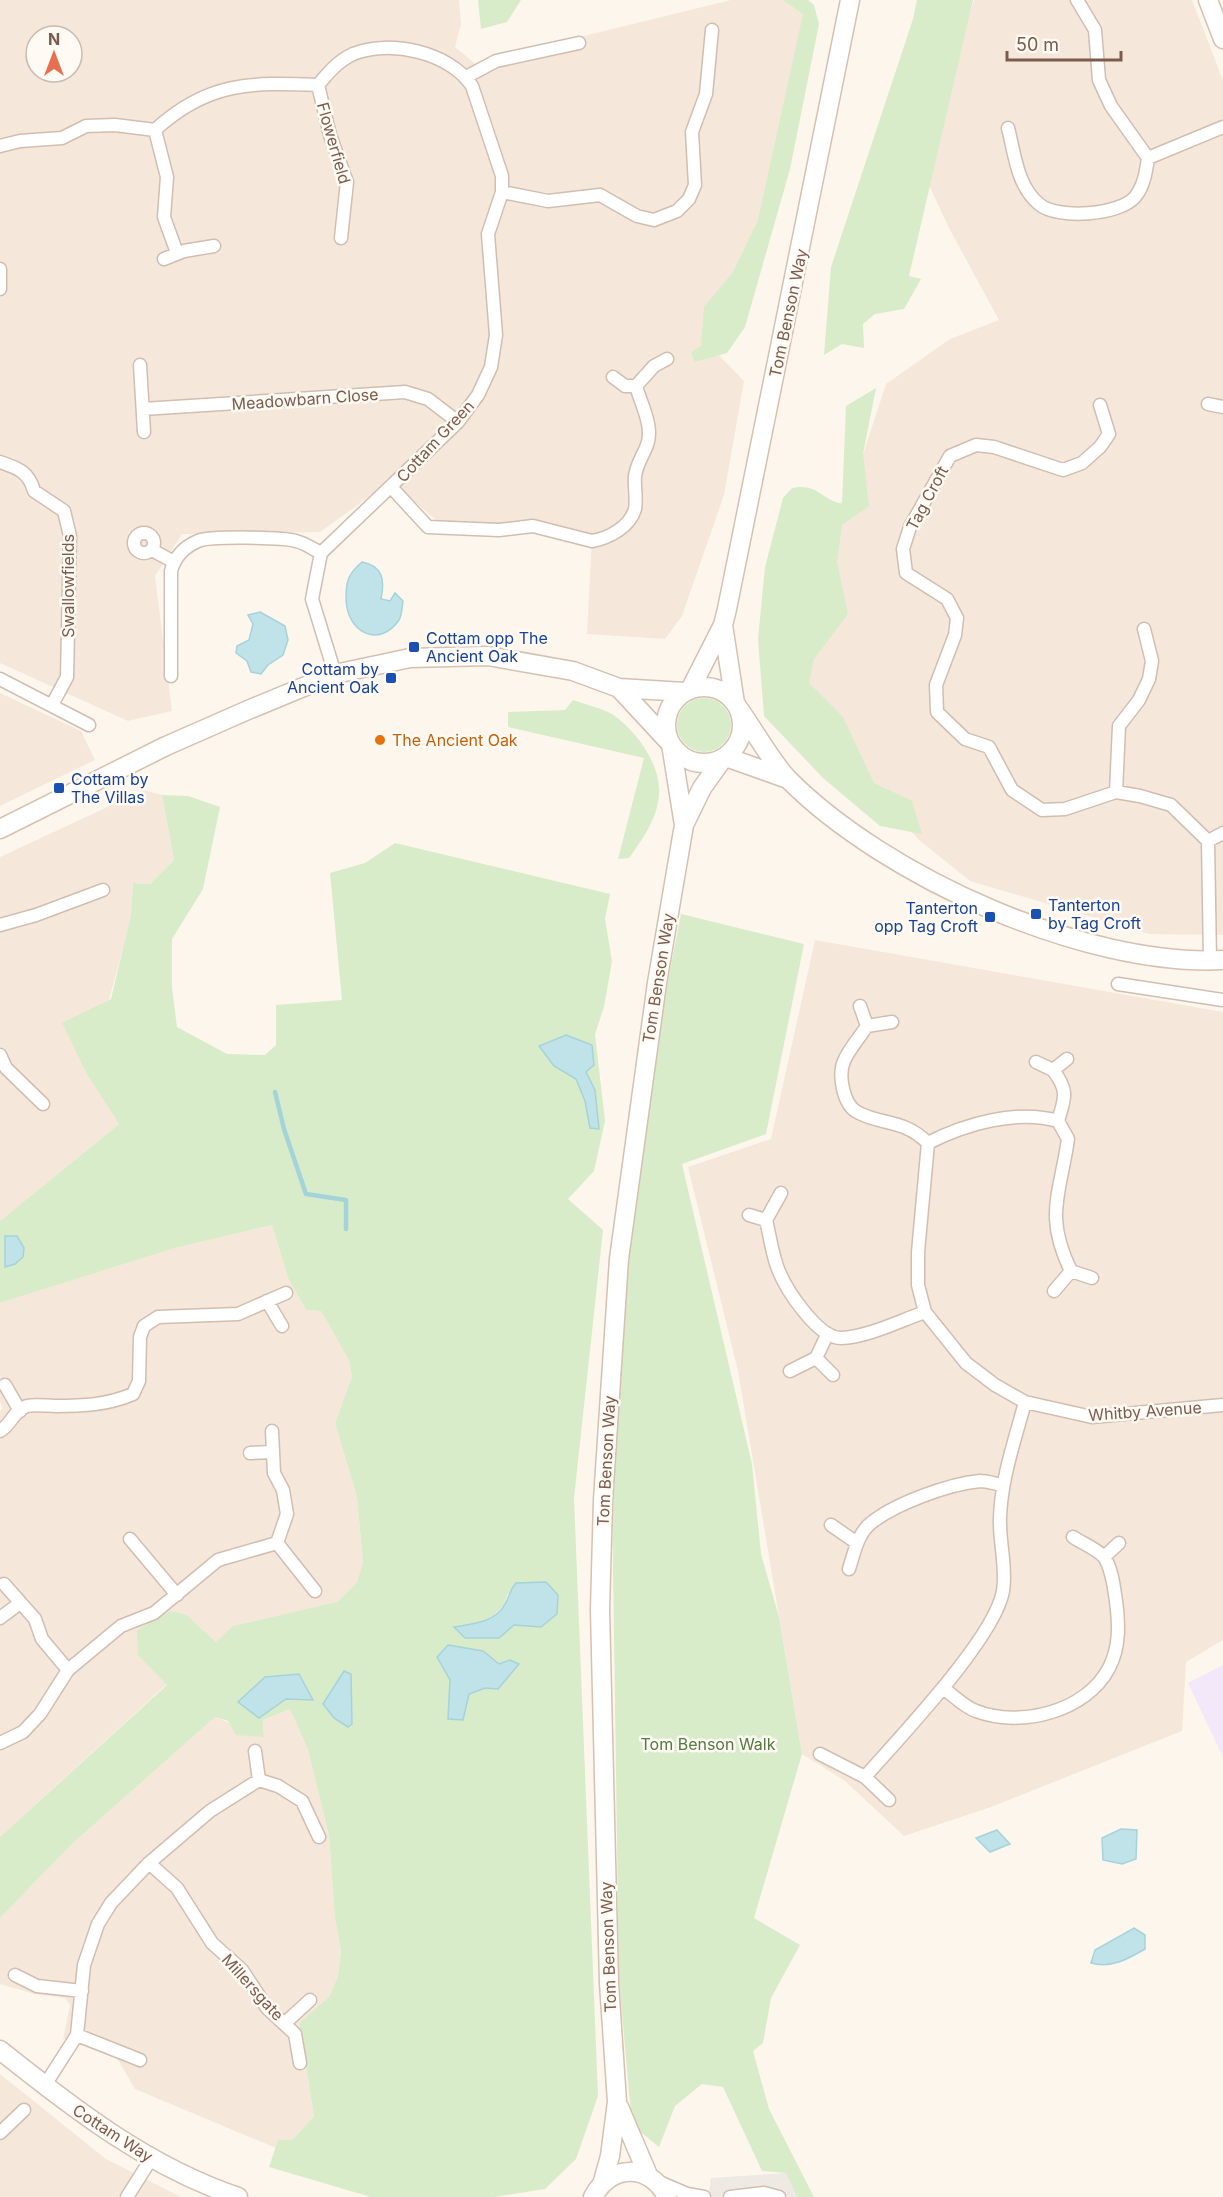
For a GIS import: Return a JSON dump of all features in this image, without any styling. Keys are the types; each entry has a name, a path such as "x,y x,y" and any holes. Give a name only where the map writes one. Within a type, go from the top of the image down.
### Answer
{"main road":[{"name":"Tom Benson Way","path":"687,691 723,625 850,0"},
{"path":"1208,0 1223,37"},
{"name":"Tom Benson Way","path":"723,625 737,706"},
{"path":"0,829 166,747 334,674 410,658 488,656 573,671 619,688 687,691 702,687 715,688 726,694 737,706 788,779 825,811 883,853 949,890 1042,929 1121,950 1217,960"},
{"path":"619,688 678,754 699,763 724,758 788,779"},
{"path":"670,743 666,720 676,699 687,691"},
{"path":"724,758 736,747 741,735 742,722 737,706"},
{"name":"Tom Benson Way","path":"670,743 684,825"},
{"name":"Tom Benson Way","path":"594,2191 611,2149 617,2102 609,1983 599,1670 603,1500 619,1259 642,1081 684,825 702,788 724,758"},
{"name":"Cottam Way","path":"0,2050 108,2133 152,2159 238,2197"},
{"name":"Tom Benson Way","path":"617,2102 633,2145 667,2197"},
{"path":"594,2191 625,2171 652,2177"}],"street":[{"path":"1008,128 1022,185 1039,205 1055,213 1078,214 1127,204 1141,189 1148,158 1111,106 1099,80 1095,30 1077,0"},
{"path":"502,192 548,201 600,195 637,216 654,220 677,211 689,199 695,185 692,132 706,94 712,30"},
{"path":"466,77 496,61 579,44"},
{"name":"Cottam Green","path":"318,85 341,61 351,55 371,50 425,52 448,62 466,77 476,96 500,166 502,192 488,234 496,336 491,367 478,396 458,422 392,488 321,553"},
{"path":"155,130 174,112 194,99 222,89 263,83 318,85"},
{"name":"Flowerfield","path":"318,85 330,135 347,182 341,238"},
{"path":"0,146 20,141 62,138 86,126 115,125 155,130"},
{"path":"1148,158 1223,127"},
{"path":"155,130 167,177 164,217 177,253"},
{"path":"164,259 177,253 214,246"},
{"path":"0,269 0,289"},
{"path":"613,377 625,386 636,386 654,366 667,359"},
{"path":"140,365 144,432"},
{"path":"392,488 428,527 499,530 533,526 592,541 600,540 625,527 635,509 635,477 638,462 648,445 649,428 636,386"},
{"name":"Meadowbarn Close","path":"143,409 405,392 428,399 458,422"},
{"path":"1208,404 1223,407"},
{"name":"Tag Croft","path":"1101,405 1108,434 1100,447 1082,463 1063,470 994,447 976,445 950,456 910,527 903,549 906,573 947,600 957,618 955,635 936,686 937,712 966,739 989,747 1012,790 1042,810 1065,808 1116,792"},
{"name":"Swallowfields","path":"0,462 21,470 31,479 34,491 64,512 70,536 67,677 52,705"},
{"path":"171,676 174,562 183,550 201,539 280,538 297,541 321,553 312,599 334,674"},
{"path":"152,550 174,562"},
{"path":"1144,629 1152,660 1149,679 1138,700 1119,726 1116,792 1171,806 1208,841 1217,960"},
{"path":"0,680 89,724"},
{"path":"1208,841 1223,833"},
{"path":"0,925 36,915 103,890"},
{"path":"1118,984 1223,1000"},
{"path":"860,1006 867,1026"},
{"path":"892,1022 867,1026 843,1063 842,1087 849,1105 867,1116 903,1125 928,1143 954,1130 1023,1117 1040,1116 1058,1121 1068,1139 1057,1190 1055,1220 1059,1246 1071,1271 1092,1278"},
{"path":"0,1055 6,1068 43,1104"},
{"path":"1053,1070 1067,1059"},
{"path":"1036,1062 1053,1070 1064,1084 1066,1096 1058,1121"},
{"name":"Whitby Avenue","path":"928,1143 918,1252 918,1285 925,1312 966,1363 996,1385 1025,1402 1092,1417 1223,1405"},
{"path":"781,1193 766,1220 778,1269 799,1305 827,1335 840,1338 854,1335 925,1312"},
{"path":"749,1215 766,1220"},
{"path":"1054,1291 1071,1271"},
{"path":"0,1431 27,1406 92,1406 117,1401 133,1394 139,1381 140,1337 144,1326 158,1317 238,1314 286,1293"},
{"path":"267,1301 282,1326"},
{"path":"790,1371 816,1358 827,1335"},
{"path":"816,1358 833,1375"},
{"path":"5,1385 20,1411"},
{"path":"865,1777 943,1688 994,1615 1003,1591 1000,1518 1003,1485 1025,1402"},
{"path":"272,1431 274,1473 283,1490 287,1514 277,1543"},
{"path":"250,1452 272,1452"},
{"path":"849,1569 857,1543 870,1524 896,1509 935,1492 982,1481 1003,1485"},
{"path":"831,1525 857,1543"},
{"path":"943,1688 974,1711 999,1718 1025,1718 1051,1713 1096,1686 1109,1668 1119,1637 1112,1580 1104,1557 1073,1537"},
{"path":"130,1539 177,1595"},
{"path":"277,1543 315,1591"},
{"path":"0,1743 23,1732 40,1714 68,1670 121,1626 154,1613 218,1560 277,1543"},
{"path":"1104,1557 1119,1543"},
{"path":"4,1584 35,1619 42,1639 68,1670"},
{"path":"0,1618 20,1603"},
{"path":"255,1751 259,1780"},
{"path":"820,1754 865,1777 890,1800"},
{"path":"45,2085 77,2035 84,1965 98,1924 111,1903 149,1863 210,1811 259,1780 278,1786 302,1801 319,1837"},
{"name":"Millersgate","path":"149,1863 177,1888 212,1943 242,1970 267,2007 295,2034 300,2063"},
{"path":"15,1976 37,1986 82,1991"},
{"path":"285,2023 310,2000"},
{"path":"77,2035 140,2060"},
{"path":"0,2133 24,2110"},
{"path":"127,2197 152,2159"},
{"path":"652,2177 678,2191 704,2197"},
{"path":"730,2197 771,2193 779,2197"}],"shaded area":[{"path":"0,0 459,0 461,24 455,47 478,66 494,58 731,0 797,0 811,17 755,245 709,345 744,381 724,495 682,616 665,639 587,634 592,534 534,521 443,526 391,481 320,532 182,534 155,576 172,711 128,721 0,663"},
{"path":"974,0 1192,0 1223,80 1223,935 1149,934 970,881 919,840 818,732 799,667 831,517 853,485 886,384 950,339 999,320 950,230 920,166"},
{"path":"0,693 81,731 95,760 0,806"},
{"path":"144,790 162,795 174,860 150,884 133,883 131,915 88,1076 119,1124 0,1221 0,857"},
{"path":"815,940 1223,1012 1223,1640 1186,1662 1182,1731 991,1807 904,1836 845,1781 802,1754 738,1371 688,1167 771,1139"},
{"path":"272,1225 288,1278 306,1310 321,1311 349,1359 352,1377 335,1423 357,1497 363,1562 357,1582 337,1602 216,1642 187,1615 138,1655 167,1684 0,1837 0,1411 3,1408 0,1402 0,1303 175,1248"},
{"path":"1223,1665 1223,1757 1188,1683"},
{"path":"290,1709 308,1750 329,1836 335,1918 341,1950 338,1976 329,1997 299,2023 314,2116 292,2140 278,2140 276,2148 135,2089 117,2058 63,2039 70,2005 65,1998 34,1994 0,1984 0,1918 72,1844 215,1717 264,1737 263,1720"},
{"path":"0,2074 106,2159 181,2197 0,2197"},
{"path":"786,2173 797,2197 708,2197 711,2178"}],"green space":[{"path":"478,0 521,0 507,22 481,29"},
{"path":"783,0 808,0 814,5 819,24 790,169 745,327 727,353 695,362 691,352 701,346 704,307 733,272 758,220 803,14"},
{"path":"917,0 973,0 909,276 921,279 904,309 875,314 863,324 864,348 842,344 824,355 831,267 913,19"},
{"path":"876,388 863,454 869,506 842,525 837,562 848,614 814,659 809,683 843,717 874,783 912,801 922,834 880,826 823,778 764,716 758,639 765,567 783,498 792,488 801,487 813,490 842,504 846,406"},
{"path":"699,698 709,698 719,702 727,710 731,725 727,740 719,748 709,752 699,752 689,748 681,740 677,730 677,720 681,710 689,702"},
{"path":"573,700 608,712 621,721 639,740 656,772 659,786 655,814 640,843 629,858 618,859 644,758 508,727 508,712 565,710"},
{"path":"162,795 188,796 220,807 203,889 172,939 172,987 177,1027 227,1054 265,1055 276,1045 276,1005 342,1000 330,873 365,863 395,843 610,894 605,919 612,961 604,1007 595,1034 605,1121 594,1171 568,1199 603,1230 574,1498 598,2096 576,2159 545,2189 494,2197 371,2197 269,2167 278,2140 292,2140 314,2116 299,2023 329,1997 338,1976 341,1950 335,1918 329,1836 308,1750 290,1709 263,1720 264,1737 236,1735 228,1721 215,1717 72,1844 0,1918 0,1837 167,1685 138,1655 137,1630 170,1611 187,1615 216,1642 233,1626 337,1602 357,1582 363,1562 357,1497 335,1423 352,1377 349,1360 321,1311 306,1310 288,1278 272,1225 175,1248 0,1303 0,1221 119,1124 88,1076 62,1023 111,999 131,915 133,883 150,884 174,860","holes":["539,1046 568,1060 586,1076 595,1097 599,1129 590,1128 585,1101 576,1079 554,1066","508,1593 541,1627 514,1625 498,1638 455,1627 488,1618 495,1614 505,1602","483,1651 499,1664 510,1660 485,1688 469,1694 448,1719 450,1680","299,1674 312,1699 286,1699"]},
{"name":"Tom Benson Walk","path":"681,914 804,944 766,1134 682,1164 752,1464 761,1554 779,1617 802,1754 754,1918 800,1945 771,1998 763,2043 753,2051 769,2109 814,2197 797,2197 786,2173 762,2171 723,2087 702,2084 675,2106 659,2147 632,2125 619,1980 612,1497 624,1252 667,985"}],"water":[{"path":"362,562 374,567 381,575 383,586 381,599 390,601 395,593 403,601 399,620 391,629 383,633 374,635 358,628 348,611 347,583 351,574"},
{"path":"260,612 285,626 288,640 283,655 268,665 261,674 251,672 247,661 236,653 237,646 249,640 253,624 248,615"},
{"path":"566,1035 592,1045 594,1065 586,1072 595,1090 599,1129 590,1128 585,1101 576,1079 554,1066 539,1046"},
{"path":"5,1236 17,1236 24,1248 23,1257 15,1264 5,1267"},
{"path":"546,1582 558,1595 557,1614 541,1627 514,1625 499,1638 465,1638 454,1627 483,1621 496,1615 505,1604 516,1583"},
{"path":"448,1645 483,1651 499,1664 510,1660 519,1664 498,1689 485,1688 469,1694 463,1720 448,1719 450,1680 437,1657"},
{"path":"344,1671 351,1674 352,1724 348,1727 334,1718 323,1704"},
{"path":"299,1674 313,1700 286,1699 259,1718 238,1702 265,1677"},
{"path":"1121,1829 1137,1830 1136,1859 1122,1864 1103,1860 1102,1838"},
{"path":"997,1830 1010,1844 990,1852 976,1838"},
{"path":"1134,1928 1145,1935 1145,1949 1112,1964 1091,1963 1095,1950"}],"waterway":[{"path":"275,1092 284,1129 306,1194 346,1200 346,1229"}],"place":[{"name":"Cottam opp The Ancient Oak","path":"414,647"},
{"name":"Cottam by Ancient Oak","path":"391,678"},
{"name":"The Ancient Oak","path":"380,740"},
{"name":"Cottam by The Villas","path":"59,788"},
{"name":"Tanterton by Tag Croft","path":"1036,914"},
{"name":"Tanterton opp Tag Croft","path":"990,917"}]}
